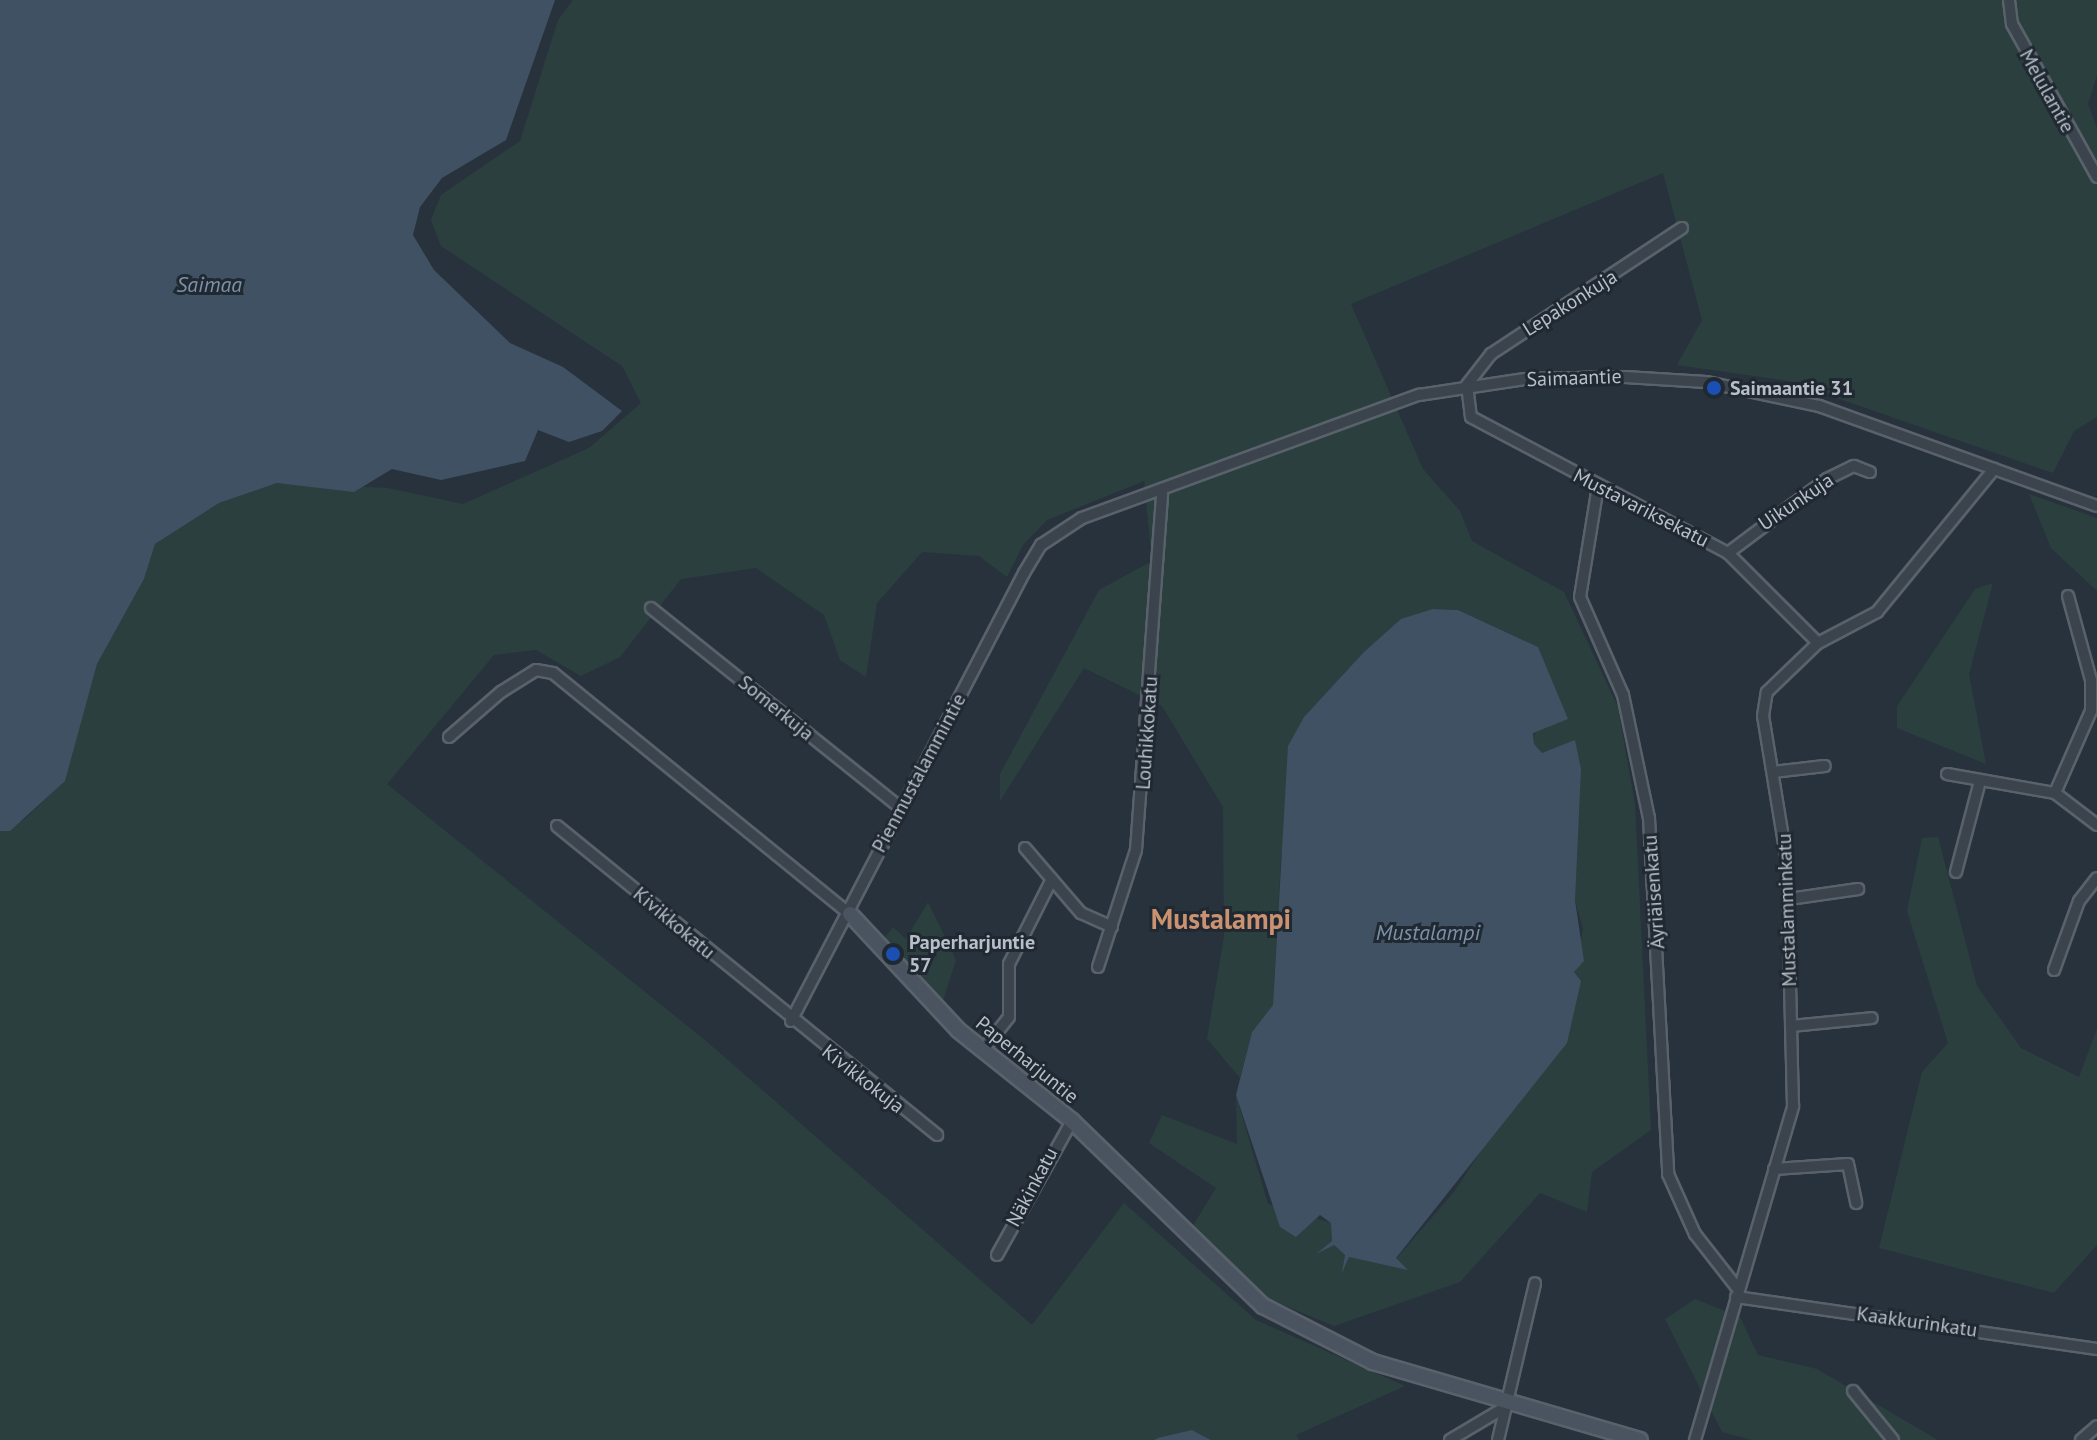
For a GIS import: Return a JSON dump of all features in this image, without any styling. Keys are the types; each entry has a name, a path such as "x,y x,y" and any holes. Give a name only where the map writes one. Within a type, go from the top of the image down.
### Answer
{"street":[{"name":"Melulantie","path":"2009,0 2012,24 2097,177"},
{"name":"Lepakonkuja","path":"1467,385 1491,354 1682,228"},
{"name":"Saimaantie","path":"1057,532 1358,415 1467,385 1625,377 1706,382 1819,406 2097,506"},
{"name":"Mustavariksekatu","path":"1467,385 1481,428 1728,553 1818,643"},
{"name":"Uikunkuja","path":"1728,553 1827,479 1854,466 1870,472"},
{"name":"Mustalamminkatu","path":"1695,1440 1793,1106 1789,899 1763,716 1767,692 1818,643 1877,612 1994,469"},
{"name":"Äyriäisenkatu","path":"1598,486 1580,597 1623,695 1649,818 1668,1174 1695,1234 1737,1293"},
{"name":"Louhikkokatu","path":"1098,967 1136,850 1162,493"},
{"name":"Pienmustalammintie","path":"791,1021 850,914 901,808 1024,573 1057,532"},
{"path":"2055,793 2091,711 2091,680 2068,596"},
{"name":"Somerkuja","path":"651,608 901,808"},
{"name":"Paperharjuntie","path":"449,737 501,692 536,670 553,673 850,914 982,1051 1072,1121 1263,1306 1373,1362 1509,1405 1640,1440"},
{"path":"1773,772 1825,766"},
{"path":"1947,774 2055,793 2097,825"},
{"path":"1956,872 1980,781"},
{"name":"Kivikkokatu","path":"557,826 791,1021"},
{"path":"1025,848 1090,920 1112,927"},
{"path":"2054,970 2079,901 2097,878"},
{"path":"982,1051 1009,1017 1009,964 1052,879"},
{"path":"1789,899 1858,889"},
{"path":"1791,1026 1872,1018"},
{"name":"Kivikkokuja","path":"791,1021 937,1135"},
{"name":"Näkinkatu","path":"997,1255 1072,1121"},
{"path":"1774,1169 1848,1164 1856,1203"},
{"path":"1498,1440 1509,1405 1535,1283"},
{"name":"Kaakkurinkatu","path":"1737,1293 2097,1349"},
{"path":"1853,1391 1893,1440"},
{"path":"1450,1440 1509,1405"},
{"path":"2081,1440 2097,1426"}],"green space":[{"path":"573,0 2097,0 2097,75 2088,104 2097,128 2097,417 2074,431 2053,473 1788,381 1677,365 1702,320 1663,173 1351,304 1423,469 1460,511 1472,541 1564,592 1618,707 1635,804 1651,1130 1592,1172 1587,1212 1540,1193 1460,1282 1334,1326 1269,1299 1189,1232 1216,1188 1149,1143 1162,1115 1237,1144 1236,1095 1268,1204 1332,1223 1332,1241 1321,1250 1334,1245 1345,1255 1344,1269 1349,1257 1407,1269 1396,1259 1454,1192 1494,1131 1580,981 1574,972 1583,929 1575,900 1575,741 1542,753 1534,744 1538,647 1458,610 1433,609 1363,653 1304,717 1281,857 1273,1005 1252,1032 1240,1078 1207,1039 1224,936 1223,807 1162,706 1084,668 1000,801 1000,774 1099,590 1152,561 1144,481 1047,520 1023,545 1007,577 979,556 922,552 877,603 866,677 840,660 824,615 756,568 681,579 620,657 581,676 536,650 494,655 387,784 706,1041 1032,1325 1124,1203 1256,1320 1405,1386 1296,1435 1299,1440 1211,1440 1192,1430 1154,1440 0,1440 0,831 24,820 65,780 97,664 144,579 155,544 219,503 277,483 388,488 463,504 589,448 641,403 622,366 441,246 431,220 441,195 520,141 558,20"},
{"path":"2029,494 2097,518 2097,591 2051,548"},
{"path":"1993,583 1969,674 1986,764 1897,728 1897,706 1975,589"},
{"path":"1938,837 1977,986 2021,1048 2079,1077 2097,1029 2097,1245 2054,1293 1879,1248 1922,1072 1948,1043 1907,911 1922,838"},
{"path":"928,902 956,960 942,1004 883,940 893,927 906,939"},
{"path":"1695,1299 1740,1317 1758,1355 1817,1369 1938,1440 1752,1440 1722,1432 1665,1319"}],"water":[{"name":"Saimaa","path":"0,0 555,0 506,140 442,178 420,207 413,235 434,270 510,343 563,367 622,411 602,431 569,442 538,430 525,461 441,480 392,469 354,492 277,483 219,503 155,544 144,579 97,664 65,781 10,831 0,831"},
{"name":"Mustalampi","path":"1433,609 1458,610 1538,647 1568,719 1533,733 1534,744 1542,753 1575,740 1581,769 1575,900 1584,961 1574,972 1581,981 1567,1043 1396,1258 1408,1270 1349,1257 1342,1273 1345,1255 1334,1245 1316,1254 1332,1241 1331,1223 1320,1215 1296,1237 1280,1227 1236,1095 1252,1032 1273,1005 1288,746 1304,717 1363,653 1401,619"},
{"path":"1192,1430 1211,1440 1154,1440 1158,1438"}],"place":[{"name":"Saimaantie 31","path":"1714,388"},
{"name":"Paperharjuntie 57","path":"893,954"}],"district":[{"name":"Mustalampi","path":"1221,919"}]}
